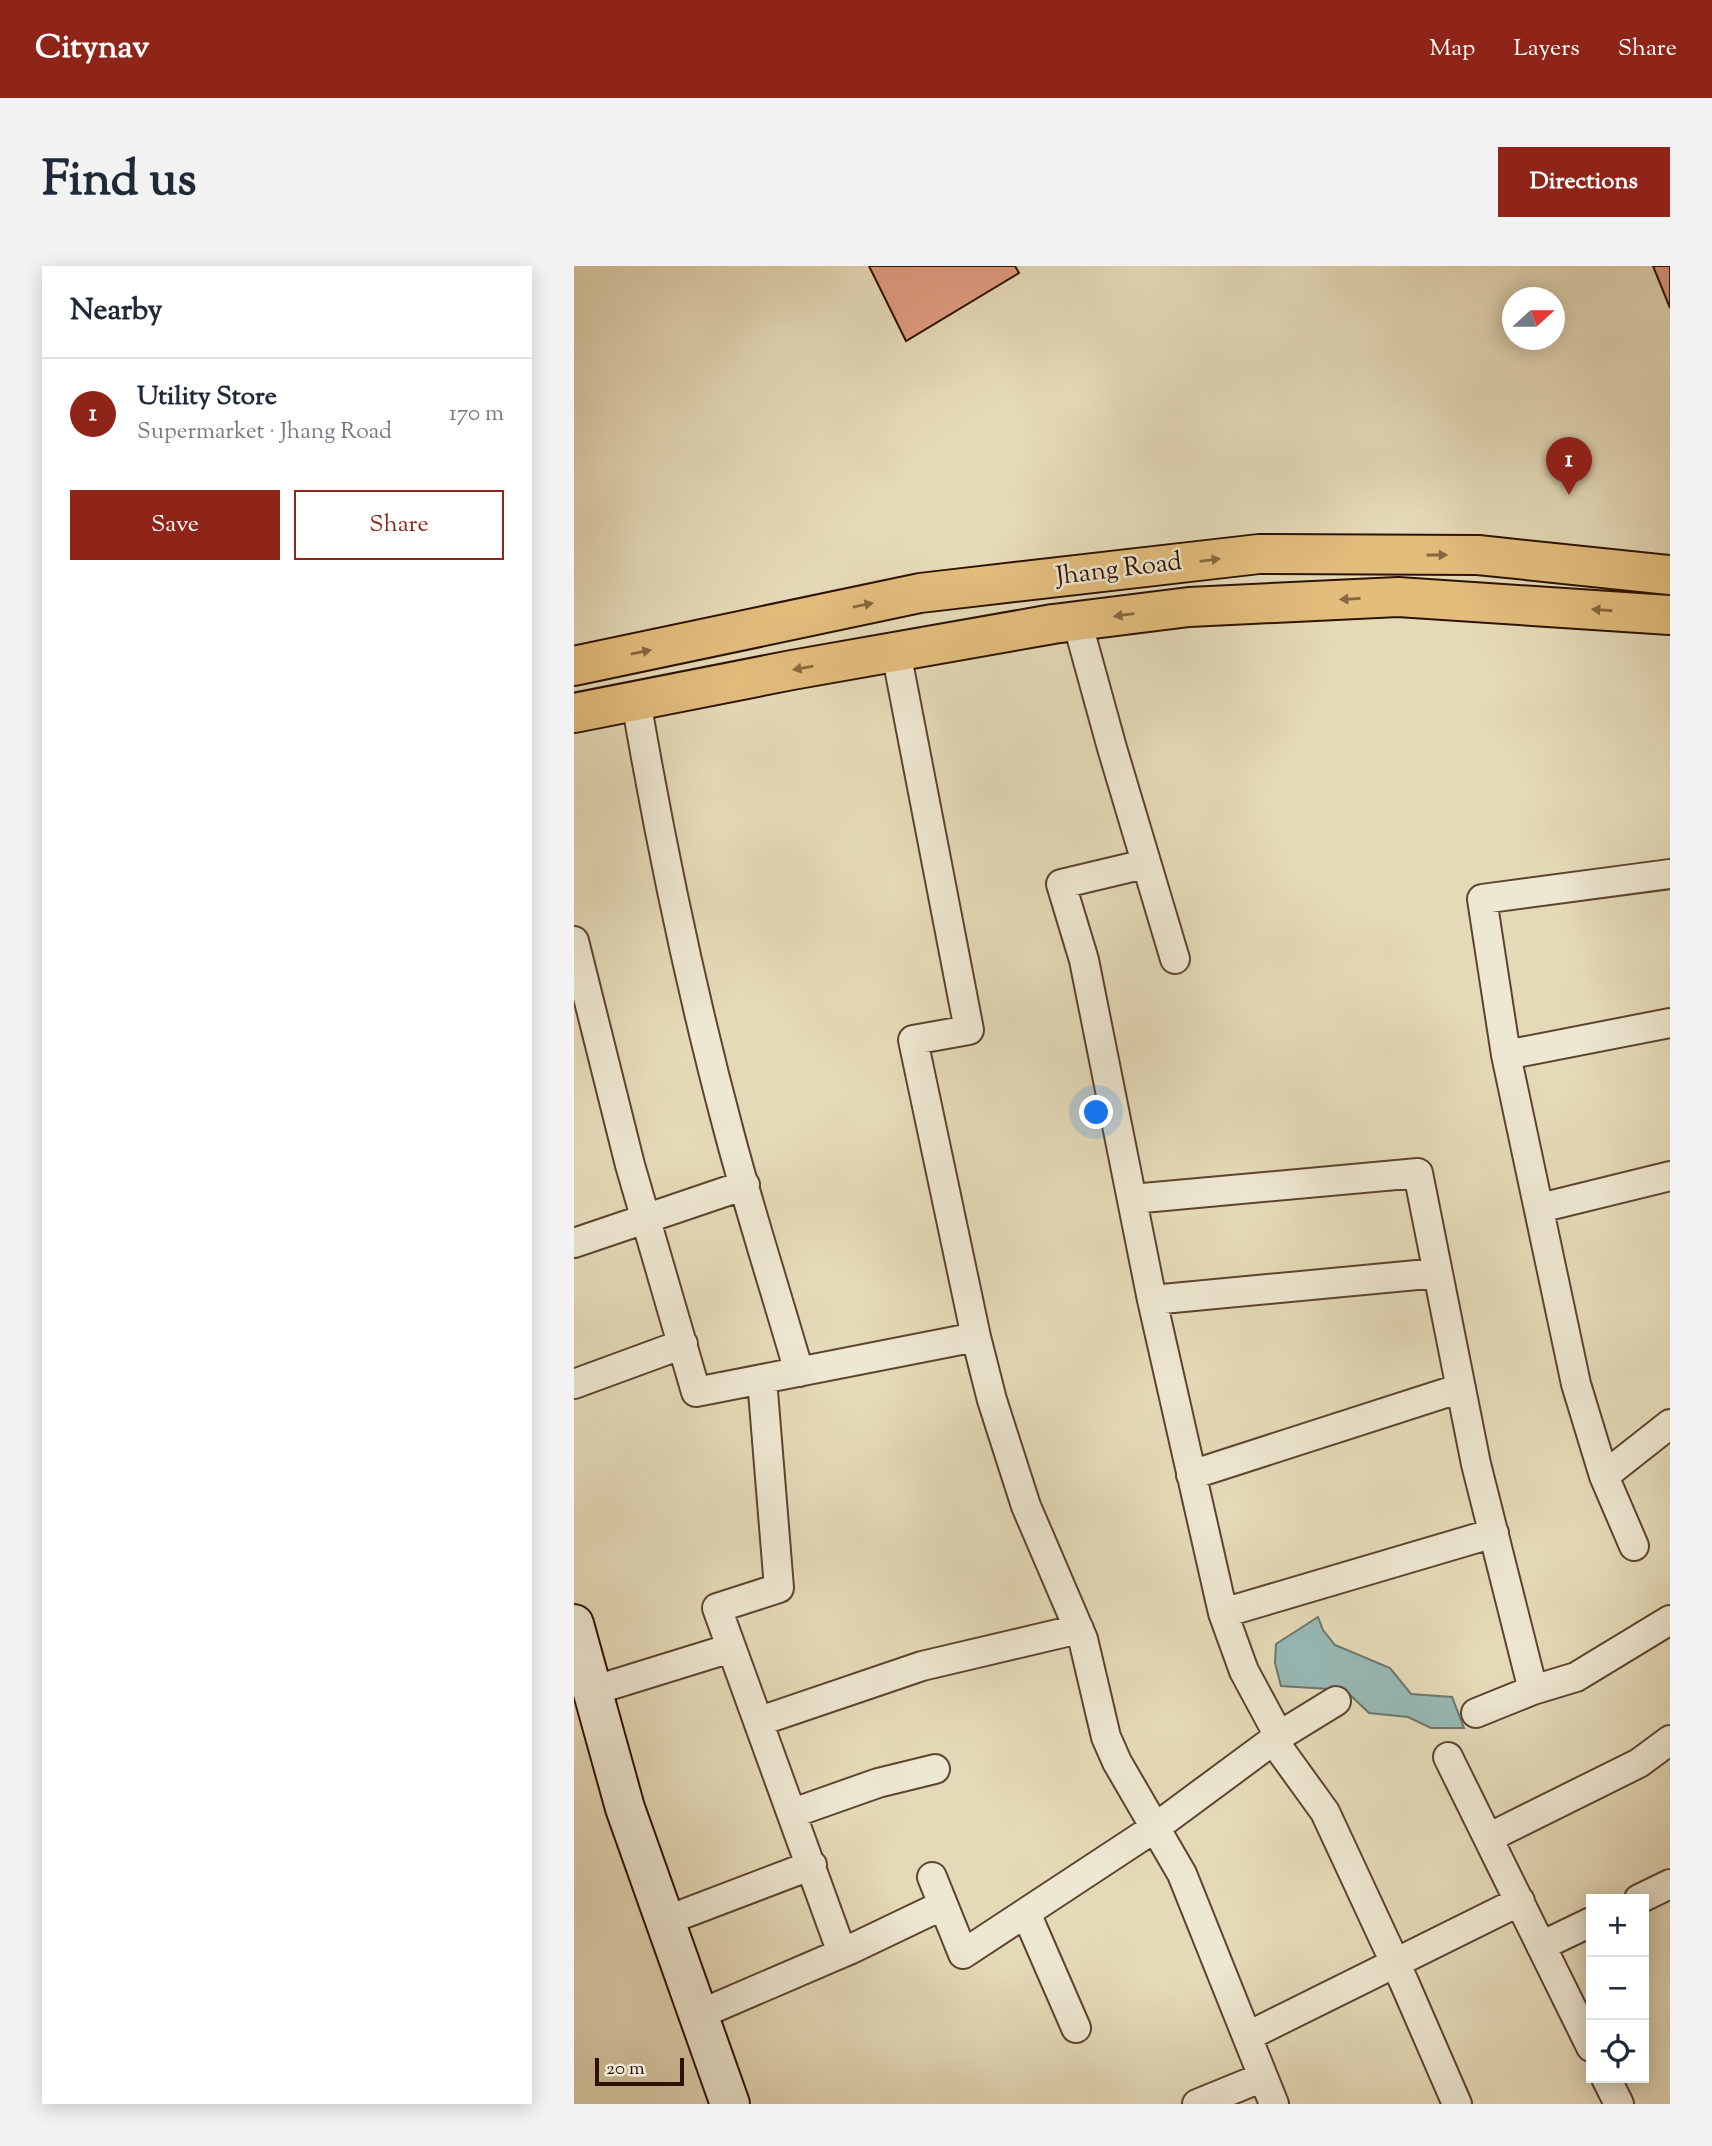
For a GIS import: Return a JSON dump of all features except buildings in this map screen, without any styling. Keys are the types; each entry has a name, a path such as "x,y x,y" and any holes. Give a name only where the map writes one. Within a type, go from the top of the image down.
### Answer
{"main road":[{"name":"Jhang Road","path":"574,666 920,593 1259,554 1478,555 1670,575"},
{"name":"Jhang Road","path":"574,713 896,652 1077,621 1189,607 1398,597 1670,615"}],"street":[{"path":"1077,621 1145,864 1175,960"},
{"path":"896,652 969,1030 914,1040 976,1337 992,1400 1027,1506 1083,1639 1106,1737 1117,1762 1182,1874 1274,2104"},
{"path":"636,701 657,825 729,1132 799,1372"},
{"path":"1145,864 1062,884 1084,960 1152,1300 1223,1613 1244,1671 1276,1738 1325,1812 1457,2104"},
{"path":"1634,1546 1604,1476 1576,1384 1506,1055 1482,899 1670,874"},
{"path":"574,941 646,1217 696,1392 976,1337"},
{"path":"1506,1055 1670,1023"},
{"path":"1132,1199 1418,1173 1476,1464 1534,1690"},
{"path":"1540,1208 1670,1176"},
{"path":"574,1243 745,1185"},
{"path":"1152,1300 1438,1273"},
{"path":"574,1384 682,1344"},
{"path":"762,1379 779,1588 717,1608 842,1953"},
{"path":"1191,1475 1461,1388"},
{"path":"1604,1476 1670,1424"},
{"path":"1223,1613 1494,1533"},
{"path":"1476,1713 1576,1677 1670,1620"},
{"path":"574,1624 625,1808 730,2104"},
{"path":"760,1721 922,1666 1079,1629"},
{"path":"592,1691 731,1648"},
{"path":"932,1877 963,1954 1156,1827 1276,1738 1336,1702"},
{"path":"1488,1838 1639,1763 1670,1740"},
{"path":"1448,1757 1586,2037"},
{"path":"793,1813 878,1783 935,1769"},
{"path":"665,1921 812,1865"},
{"path":"1649,1894 1670,1884"},
{"path":"1248,2036 1520,1901"},
{"path":"698,2015 842,1953 943,1905"},
{"path":"1026,1913 1076,2028"},
{"path":"1541,1946 1586,1924"},
{"path":"1198,2104 1263,2077"},
{"path":"1608,2083 1619,2104"}],"water":[{"path":"1318,1617 1323,1630 1335,1645 1390,1668 1411,1694 1452,1697 1464,1728 1431,1728 1408,1717 1369,1713 1345,1690 1281,1686 1275,1663 1276,1644"}],"place":[{"name":"Utility Store","path":"1569,495"}]}
